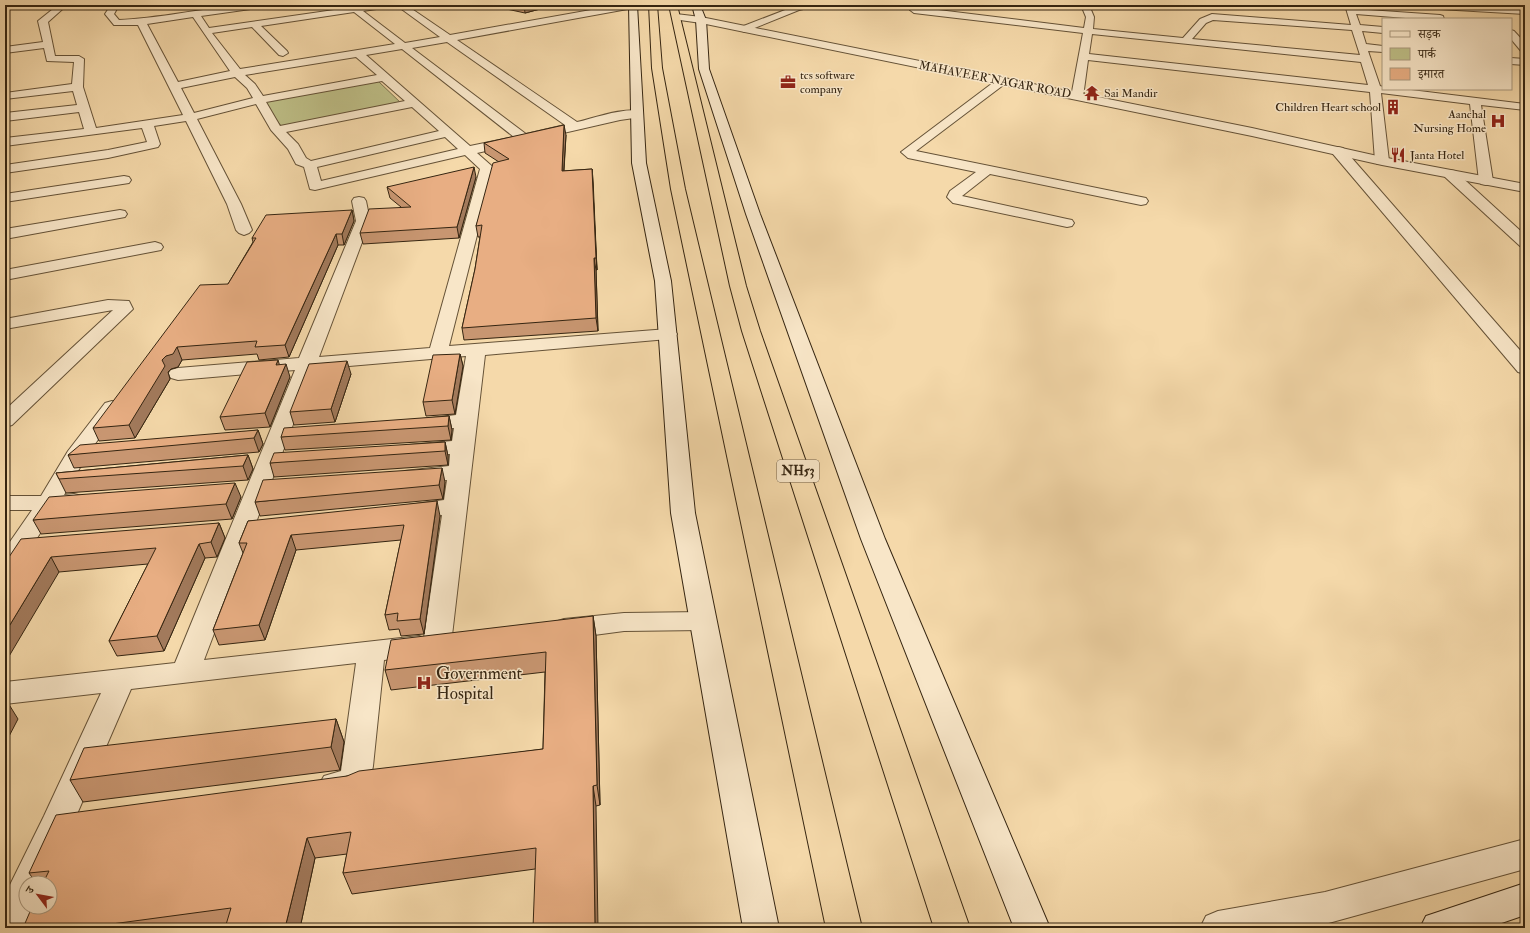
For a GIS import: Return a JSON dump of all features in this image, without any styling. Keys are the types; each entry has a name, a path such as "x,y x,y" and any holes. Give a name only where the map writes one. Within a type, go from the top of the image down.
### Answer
{"highway":[{"path":"652,5 657,68 678,189 844,928"},
{"name":"NH53","path":"675,11 738,286 751,331 952,928"}],"street":[{"path":"63,5 44,21 51,59 79,59 77,87 90,132"},
{"path":"115,5 109,14 117,23 141,22 258,5"},
{"path":"203,27 322,5"},
{"path":"203,27 254,24 352,7 383,5"},
{"path":"400,5 575,126"},
{"path":"175,86 237,73 508,29 633,5 652,5"},
{"path":"633,5 639,163 663,281 683,513 761,928"},
{"path":"744,29 796,8 809,5"},
{"path":"1077,97 1090,17 1085,5"},
{"path":"1422,5 1525,12"},
{"path":"352,7 524,138"},
{"path":"1382,161 1375,89 1350,8 1444,18"},
{"path":"914,10 1088,31 1366,59"},
{"name":"MAHAVEER NAGAR ROAD","path":"675,11 698,13 744,29 1382,161 1525,188"},
{"path":"1286,11 1290,23"},
{"path":"698,13 704,69 753,214 873,539 1032,928"},
{"path":"196,14 203,27 233,61 237,73 255,85 259,100 277,130 293,147 301,161 310,165 447,133"},
{"path":"1185,41 1203,21 1208,18 1382,30"},
{"path":"141,22 234,204 244,230"},
{"path":"1259,49 1274,25 1290,23"},
{"path":"254,24 287,52 268,55"},
{"path":"1512,34 1525,49"},
{"path":"377,38 391,36"},
{"path":"5,50 48,44"},
{"path":"1362,48 1382,49"},
{"path":"358,53 487,168 438,352"},
{"path":"1084,57 1382,90"},
{"path":"1512,61 1525,62"},
{"path":"356,68 371,66"},
{"path":"5,142 90,132 190,117 259,100 384,77"},
{"path":"1002,82 907,152 913,155 1141,201"},
{"path":"5,96 77,87"},
{"path":"1383,90 1525,108"},
{"path":"1475,101 1486,181"},
{"path":"277,130 414,103"},
{"path":"5,117 83,108"},
{"path":"310,165 315,186 467,150 637,114"},
{"path":"5,169 108,154 154,144 147,124"},
{"path":"1338,151 1525,368"},
{"path":"987,170 955,194 954,197 958,200 1067,223"},
{"path":"1450,174 1525,243"},
{"path":"5,198 124,180"},
{"path":"185,672 363,221 359,201"},
{"path":"5,234 120,214"},
{"path":"5,275 155,247"},
{"path":"5,324 108,305 123,305 124,309 5,421"},
{"path":"178,374 308,362 668,334"},
{"path":"5,693 449,642 455,506 465,421 476,349"},
{"path":"5,568 48,503 79,451 122,393"},
{"path":"403,425 465,421"},
{"path":"257,436 303,432"},
{"path":"401,451 462,447"},
{"path":"79,451 102,449"},
{"path":"247,461 293,458"},
{"path":"390,477 460,472"},
{"path":"63,478 86,476"},
{"path":"235,490 282,486"},
{"path":"5,503 48,503 95,500"},
{"path":"384,513 455,506"},
{"path":"219,529 266,525"},
{"path":"21,545 45,543"},
{"path":"538,632 624,622 703,621"},
{"path":"308,788 354,782 358,766 371,651"},
{"path":"32,875 58,821 121,679"},
{"path":"58,821 90,817"},
{"path":"1218,928 1325,908 1525,854"},
{"path":"1438,928 1525,899"},
{"path":"7,928 18,905"}],"green space":[{"path":"377,80 402,104 282,127 261,100"}],"building":[{"path":"564,125 562,171 592,169 596,258 594,258 596,318 462,328 475,269 482,225 476,226 493,163 509,159 484,143"},
{"path":"474,167 457,227 360,233 369,209 411,207 387,187"},
{"path":"352,210 342,234 336,234 285,345 255,347 257,341 177,347 173,354 166,356 162,360 165,366 129,425 93,428 200,285 228,284 256,238 252,238 266,215"},
{"path":"460,354 452,400 423,402 433,355"},
{"path":"278,360 276,365 286,364 265,413 220,417 247,362"},
{"path":"347,361 331,409 290,412 309,364"},
{"path":"449,416 448,426 281,437 284,428"},
{"path":"258,430 254,438 68,455 80,445"},
{"path":"445,442 445,451 270,463 274,453"},
{"path":"248,455 243,466 59,479 56,473"},
{"path":"442,468 439,485 255,502 263,480"},
{"path":"235,483 226,504 33,520 49,497"},
{"path":"437,501 420,619 397,621 398,613 385,615 404,525 291,535 259,625 213,630 247,543 239,543 248,521"},
{"path":"219,523 211,542 199,544 157,636 109,641 156,548 51,557 5,633 5,561 21,539"},
{"path":"593,616 597,785 593,786 595,928 533,928 536,848 343,873 351,832 307,838 285,928 225,928 231,908 82,928 23,928 29,915 58,915 58,875 47,875 49,871 29,873 56,815 347,776 359,771 543,749 546,652 385,670 391,640"},
{"path":"336,719 331,747 70,780 84,748"}],"place":[{"name":"tcs software company","path":"788,82"},
{"name":"Sai Mandir","path":"1092,93"},
{"name":"Children Heart school","path":"1393,107"},
{"name":"Aanchal Nursing Home","path":"1498,121"},
{"name":"Janta Hotel","path":"1398,155"},
{"name":"Government Hospital","path":"424,683"}]}
